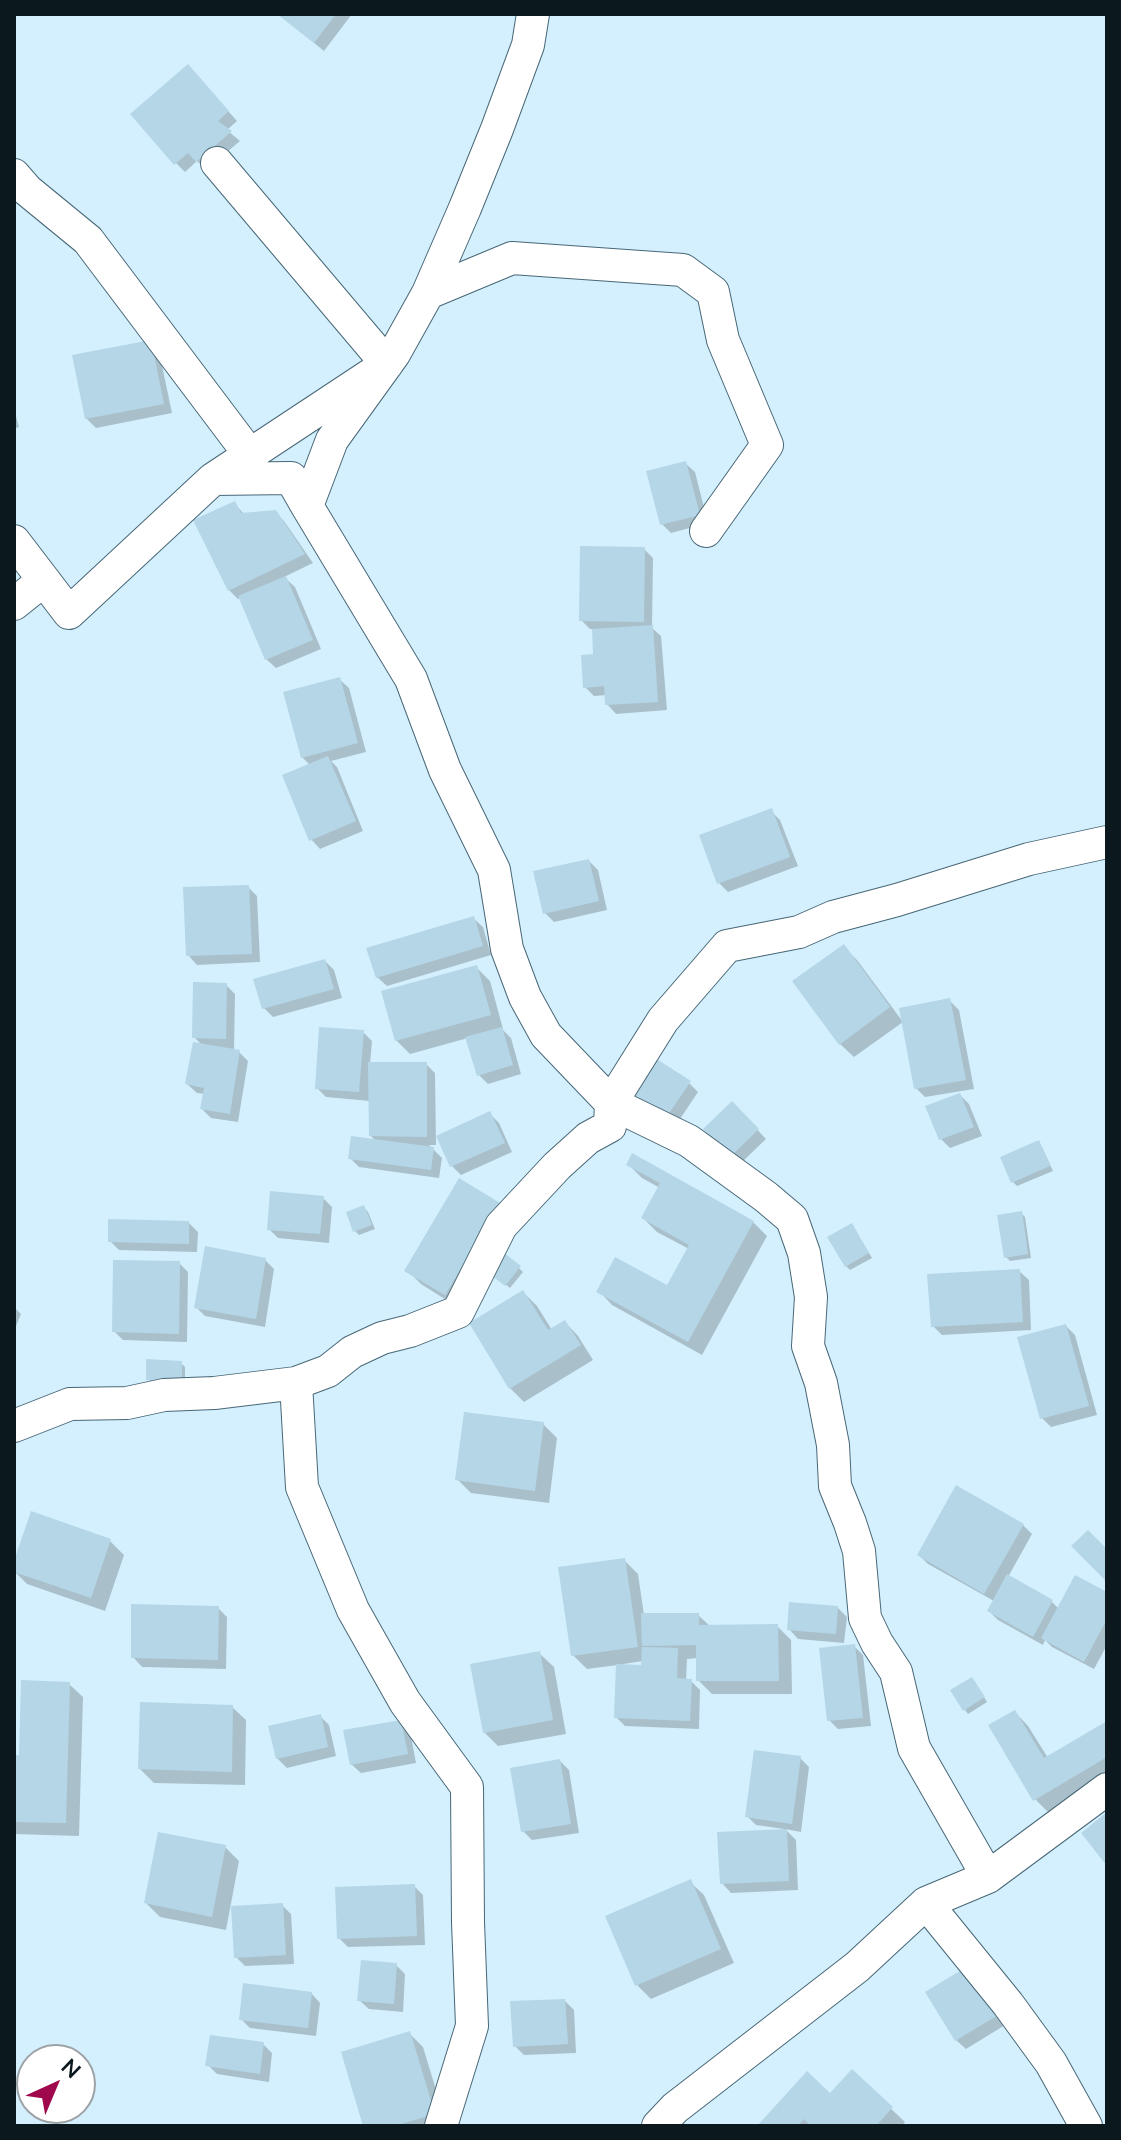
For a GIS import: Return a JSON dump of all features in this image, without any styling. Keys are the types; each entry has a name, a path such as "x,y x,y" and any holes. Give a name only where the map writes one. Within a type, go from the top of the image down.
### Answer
{"street":[{"path":"307,506 332,440 387,364 428,293 502,115 528,45 533,14"},
{"path":"217,163 387,364"},
{"path":"14,175 27,190 88,240 250,455"},
{"path":"428,293 512,258 683,270 713,292 723,340 767,445 706,531"},
{"path":"14,541 69,613 213,479 387,364"},
{"path":"213,479 291,478 411,679 445,770 494,870 507,949 525,997 546,1035 611,1103 689,1141 792,1219 804,1253 811,1297 808,1346 821,1383 833,1445 835,1486 859,1551 865,1618 896,1672 914,1748 988,1877"},
{"path":"14,604 44,580"},
{"path":"14,1426 70,1404 127,1403 164,1395 214,1393 296,1383 328,1371 352,1352 382,1338 410,1331 458,1312 501,1226 557,1166 588,1138 610,1126 611,1103 663,1020 727,946 799,932 833,917 1029,859 1107,842"},
{"path":"296,1383 302,1487 353,1610 405,1702 467,1787 472,2026 441,2126"},
{"path":"658,2126 675,2108 857,1967 926,1903 988,1877 1107,1789"},
{"path":"926,1903 1008,2004 1051,2063 1086,2126"}],"building":[{"path":"277,14 336,14 314,43"},
{"path":"188,64 229,111 218,121 232,131 196,162 188,153 174,165 130,114"},
{"path":"151,340 164,404 85,419 72,355"},
{"path":"686,461 700,515 660,525 646,471"},
{"path":"235,501 241,513 276,510 305,554 228,591 193,520"},
{"path":"580,546 645,547 644,622 579,621"},
{"path":"286,576 313,640 265,660 238,596"},
{"path":"653,625 658,702 605,705 604,686 583,688 581,655 593,654 592,629"},
{"path":"340,677 358,743 301,758 283,692"},
{"path":"328,756 356,821 309,841 282,775"},
{"path":"772,808 790,857 717,884 699,835"},
{"path":"589,859 599,901 543,914 533,871"},
{"path":"249,885 252,954 186,956 183,887"},
{"path":"474,916 483,946 376,978 366,948"},
{"path":"844,944 890,1007 839,1045 792,981"},
{"path":"325,959 334,989 262,1009 253,979"},
{"path":"477,965 491,1015 395,1041 381,991"},
{"path":"193,982 227,983 226,1039 192,1038"},
{"path":"950,998 966,1080 914,1089 899,1008"},
{"path":"319,1027 364,1030 359,1092 315,1089"},
{"path":"502,1027 513,1065 477,1076 465,1037"},
{"path":"193,1042 240,1050 230,1114 200,1109 204,1088 185,1084"},
{"path":"655,1058 691,1081 666,1118 631,1095"},
{"path":"368,1062 427,1062 427,1137 369,1136"},
{"path":"960,1093 974,1127 939,1140 925,1106"},
{"path":"732,1101 759,1129 730,1157 703,1129"},
{"path":"490,1111 505,1143 450,1167 436,1136"},
{"path":"351,1136 434,1147 431,1170 348,1159"},
{"path":"1039,1140 1050,1166 1011,1183 1000,1157"},
{"path":"632,1153 754,1221 688,1342 596,1292 615,1257 667,1285 689,1245 641,1218 660,1183 626,1165"},
{"path":"459,1178 500,1203 445,1295 404,1271"},
{"path":"270,1191 324,1196 320,1234 267,1230"},
{"path":"364,1205 372,1225 353,1232 346,1212"},
{"path":"1022,1211 1028,1254 1004,1258 997,1215"},
{"path":"108,1219 189,1221 189,1244 108,1242"},
{"path":"852,1223 869,1253 845,1267 827,1237"},
{"path":"205,1246 266,1258 256,1319 194,1308"},
{"path":"503,1252 521,1266 505,1286 487,1272"},
{"path":"113,1260 180,1261 179,1334 112,1332"},
{"path":"1020,1269 1023,1322 931,1327 927,1274"},
{"path":"523,1290 548,1330 565,1320 581,1345 509,1389 469,1323"},
{"path":"1066,1324 1089,1406 1040,1419 1017,1337"},
{"path":"146,1359 182,1361 182,1381 146,1380"},
{"path":"464,1412 544,1422 535,1491 455,1480"},
{"path":"956,1485 1024,1524 984,1594 917,1555"},
{"path":"31,1511 111,1539 91,1598 14,1572 14,1561"},
{"path":"1088,1530 1107,1549 1107,1582 1071,1546"},
{"path":"625,1558 638,1647 571,1656 558,1567"},
{"path":"1007,1574 1053,1600 1033,1637 987,1611"},
{"path":"1075,1575 1107,1592 1107,1619 1084,1662 1041,1638"},
{"path":"789,1602 838,1606 836,1634 787,1630"},
{"path":"131,1604 219,1606 218,1660 131,1658"},
{"path":"641,1613 699,1613 699,1625 778,1624 779,1681 696,1681 696,1645 642,1646"},
{"path":"855,1644 863,1718 827,1721 819,1648"},
{"path":"642,1647 678,1648 677,1678 692,1679 690,1721 614,1718 616,1664 641,1665"},
{"path":"540,1651 553,1720 483,1733 470,1664"},
{"path":"972,1677 985,1697 963,1711 950,1690"},
{"path":"21,1680 70,1682 66,1823 14,1822 14,1755 19,1755"},
{"path":"140,1702 233,1705 232,1772 138,1769"},
{"path":"1015,1710 1044,1758 1107,1721 1107,1757 1033,1801 988,1725"},
{"path":"321,1714 328,1747 276,1759 268,1726"},
{"path":"401,1720 408,1754 350,1765 343,1730"},
{"path":"754,1750 801,1756 792,1824 745,1817"},
{"path":"560,1759 571,1824 521,1832 510,1768"},
{"path":"1107,1812 1107,1866 1081,1833"},
{"path":"787,1829 789,1881 720,1884 717,1832"},
{"path":"158,1832 226,1845 212,1917 144,1903"},
{"path":"691,1879 721,1949 635,1986 605,1916"},
{"path":"415,1884 417,1936 337,1939 335,1887"},
{"path":"283,1903 286,1955 234,1958 231,1906"},
{"path":"361,1960 397,1963 394,2004 357,2001"},
{"path":"973,1963 1003,2012 955,2041 925,1992"},
{"path":"243,1983 312,1992 308,2028 239,2020"},
{"path":"565,1999 568,2044 513,2047 510,2001"},
{"path":"410,2031 435,2114 394,2126 363,2126 341,2052"},
{"path":"210,2035 264,2042 260,2074 205,2066"},
{"path":"852,2069 893,2107 876,2126 811,2126 804,2119 798,2126 757,2126 807,2071 830,2093"}]}
